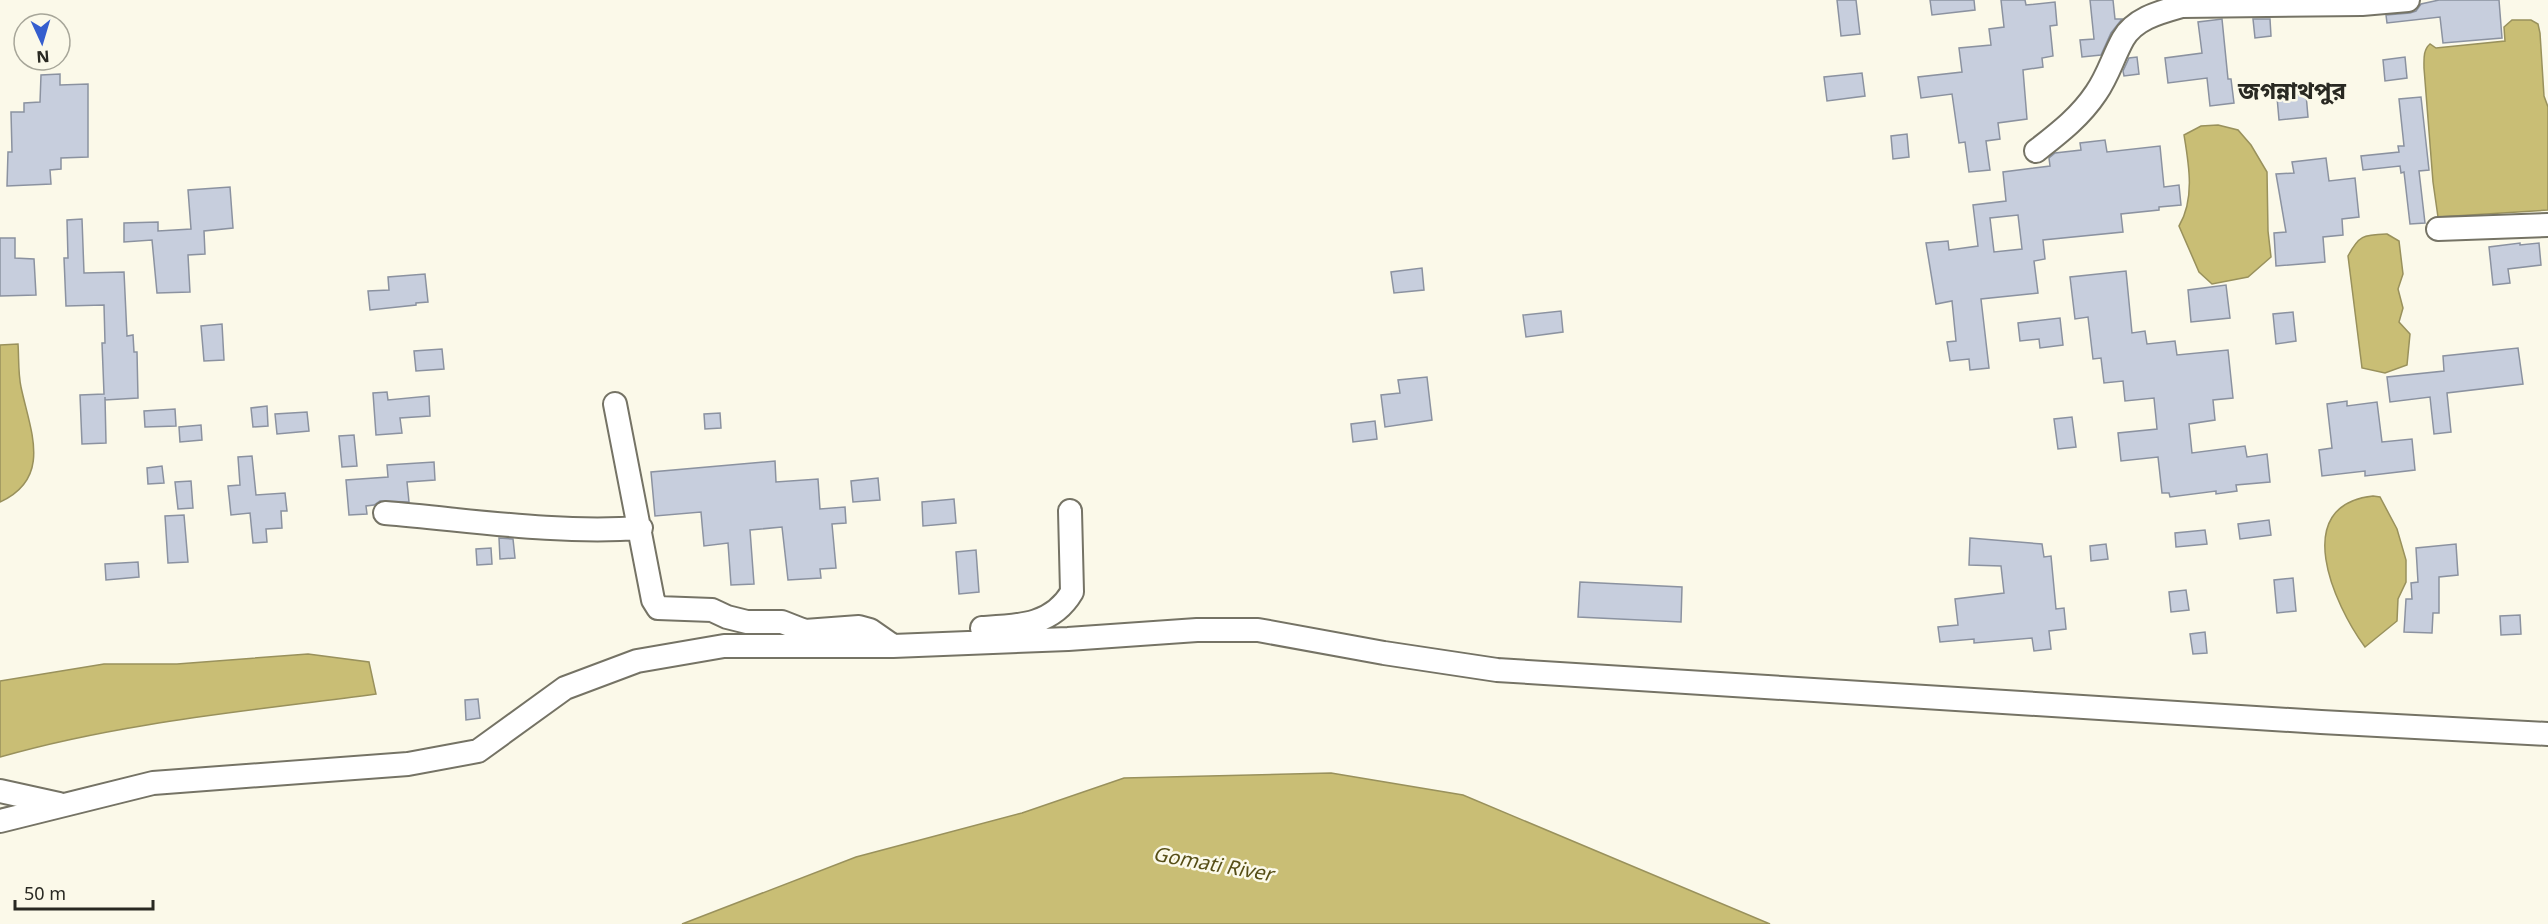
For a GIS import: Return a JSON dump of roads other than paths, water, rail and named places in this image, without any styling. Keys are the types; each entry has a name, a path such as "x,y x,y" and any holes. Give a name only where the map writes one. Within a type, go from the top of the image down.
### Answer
{"street":[{"path":"2036,151 2078,117 2105,80 2124,37 2138,23 2155,14 2182,6 2408,0"},
{"path":"2438,229 2548,225"},
{"path":"615,404 641,528 653,600 658,608 712,610 747,622 782,622 805,631 860,627 907,633 1000,627 1039,621 1053,614 1072,592 1070,511"},
{"path":"385,513 558,530 641,528"},
{"path":"870,630 893,646"},
{"path":"0,821 153,783 408,764 477,751 565,688 638,660 724,646 893,646 1068,639 1197,630 1258,630 1384,653 1497,670 2321,722 2548,734"},
{"path":"0,791 64,805"}],"water":[{"path":"2512,20 2531,20 2538,24 2540,33 2544,96 2548,107 2548,210 2438,217 2424,68 2425,52 2430,44 2436,48 2505,41 2504,27"},
{"path":"2218,125 2238,130 2251,145 2267,172 2271,257 2248,277 2212,284 2199,272 2179,226 2184,216 2189,193 2189,170 2184,135 2201,126"},
{"path":"2387,234 2399,241 2403,274 2398,289 2403,308 2399,322 2410,334 2407,365 2385,373 2362,368 2348,256 2355,244 2363,237"},
{"path":"18,344 20,382 34,452 27,480 16,492 0,502 0,345"},
{"path":"2373,496 2380,497 2397,529 2406,560 2406,582 2398,599 2397,621 2365,647 2341,607 2332,583 2326,559 2325,537 2332,517 2347,503"},
{"path":"308,654 369,662 376,694 139,726 0,757 0,681 104,664 177,664"},
{"name":"Gomati River","path":"1331,773 1463,795 1770,924 682,924 856,857 1022,813 1124,778"}],"district":[{"name":"জগন্নাথপুর","path":"2292,91"}]}
